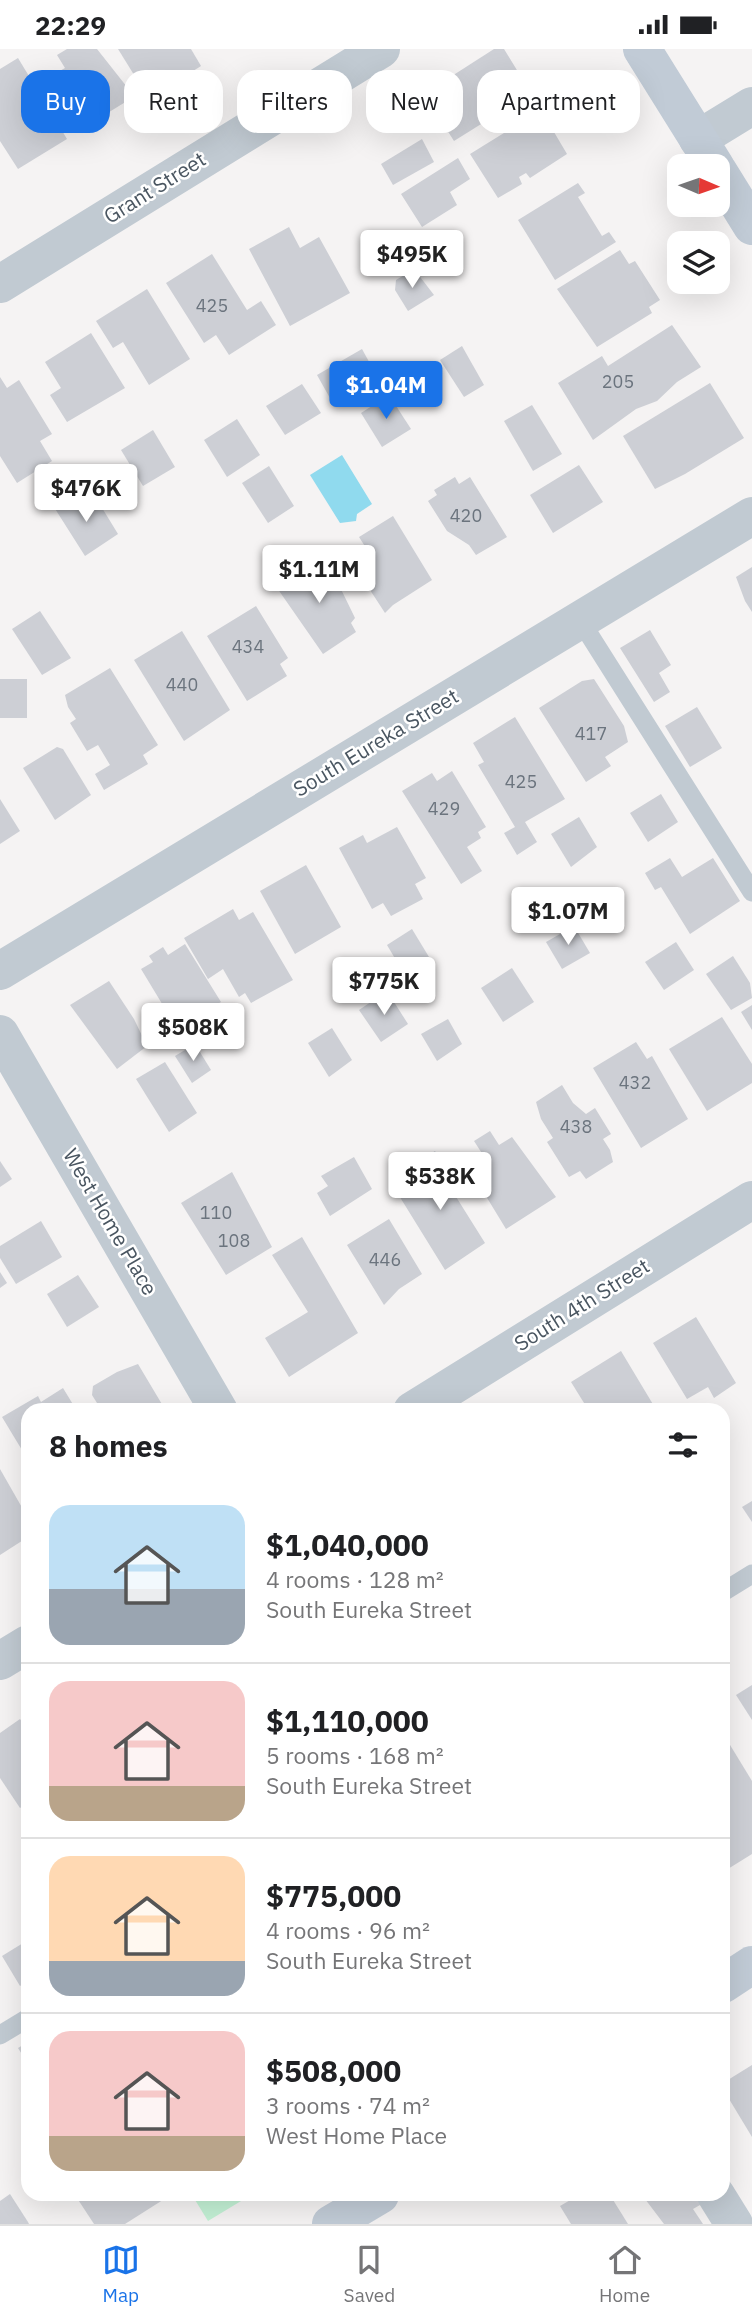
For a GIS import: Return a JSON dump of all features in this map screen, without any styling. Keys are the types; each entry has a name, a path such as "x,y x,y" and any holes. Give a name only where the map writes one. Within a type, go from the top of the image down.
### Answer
{"street":[{"name":"Grant Street","path":"0,284 380,49"},
{"path":"642,49 707,154"},
{"path":"714,154 752,106"},
{"path":"730,191 752,226"},
{"name":"South Eureka Street","path":"0,971 752,516"},
{"name":"West Home Place","path":"0,1034 214,1403"},
{"name":"South 4th Street","path":"425,1403 752,1199"},
{"path":"0,1661 21,1648"},
{"path":"730,1979 752,1965"},
{"path":"331,2224 370,2201"},
{"path":"720,2201 734,2224"}],"lane":[{"path":"580,620 752,892"},
{"path":"730,1588 752,1574"},
{"path":"0,2035 21,2022"}],"green space":[{"path":"196,2201 241,2201 208,2221"}],"water":[{"path":"342,455 372,504 357,514 356,521 340,523 310,475"}],"building":[{"path":"67,49 97,49 124,83 124,103 110,112 110,70 61,70 65,68 57,55"},
{"path":"118,49 191,49 201,66 195,70 131,70"},
{"path":"494,49 504,49 517,70 477,70 477,127 454,141 449,133 463,133 461,70"},
{"path":"18,58 25,70 21,70 21,133 63,133 67,139 18,169 0,141 0,69"},
{"path":"504,133 555,133 567,154 530,178 526,173 519,177 522,184 498,198 470,154"},
{"path":"422,139 434,162 393,185 381,164"},
{"path":"458,158 470,179 450,192 457,205 422,227 401,194"},
{"path":"578,183 585,193 578,197 602,236 609,232 616,242 555,280 518,220"},
{"path":"289,227 300,248 319,237 350,293 290,326 249,249"},
{"path":"620,250 629,264 635,261 660,300 649,307 652,313 597,347 557,289"},
{"path":"212,254 247,310 261,301 276,325 229,355 216,335 204,343 166,283"},
{"path":"414,269 434,295 408,311 395,290 396,280"},
{"path":"147,289 190,359 149,385 123,342 113,348 96,321"},
{"path":"672,325 701,367 677,382 657,401 636,409 593,440 558,383 602,356 608,366"},
{"path":"91,333 125,388 67,422 50,395 61,388 45,362"},
{"path":"462,346 484,385 464,397 440,360"},
{"path":"362,349 379,380 335,407 317,375"},
{"path":"0,377 7,388 19,380 52,434 40,441 52,461 17,483 0,456"},
{"path":"710,383 744,438 655,489 623,436"},
{"path":"302,384 321,413 285,435 266,406"},
{"path":"389,395 411,429 382,447 361,413"},
{"path":"532,405 562,454 533,471 504,421"},
{"path":"237,419 260,455 227,477 204,440"},
{"path":"153,430 175,467 143,486 121,450"},
{"path":"579,465 603,502 553,533 530,495"},
{"path":"269,466 294,506 268,523 242,483"},
{"path":"455,477 459,484 470,477 507,537 476,555 469,545 447,531 428,501 437,495 434,490"},
{"path":"67,494 76,510 96,498 118,534 85,556 52,504"},
{"path":"393,516 432,580 385,613 359,573 375,562 359,537"},
{"path":"317,559 337,581 355,618 351,623 356,632 323,654 275,585"},
{"path":"752,567 752,612 736,577"},
{"path":"256,606 288,658 280,664 287,676 247,701 207,636"},
{"path":"40,611 71,658 42,675 12,629"},
{"path":"650,630 671,665 659,673 670,692 654,702 620,648"},
{"path":"182,631 230,710 184,741 134,660"},
{"path":"110,668 158,745 143,755 148,764 104,790 95,774 110,765 98,745 87,751 70,723 76,719 68,707 65,695"},
{"path":"0,679 27,679 27,718 0,718"},
{"path":"594,679 624,726 628,742 605,757 611,766 586,782 539,708 582,681"},
{"path":"697,707 722,748 690,767 665,726"},
{"path":"515,717 565,799 525,822 537,842 517,855 504,833 515,827 478,765 484,762 473,743"},
{"path":"57,747 63,749 91,795 55,820 23,768"},
{"path":"452,771 486,827 478,832 481,838 467,847 482,871 461,884 402,791 432,773 437,781"},
{"path":"661,794 678,822 648,842 630,813"},
{"path":"0,799 20,831 0,844"},
{"path":"579,817 597,847 571,867 551,834"},
{"path":"397,827 426,878 415,884 423,899 391,916 383,903 372,909 339,848 363,835 367,843"},
{"path":"670,858 682,877 713,858 740,901 690,934 661,887 655,890 645,873"},
{"path":"306,865 341,927 295,954 260,891"},
{"path":"233,909 239,920 253,912 293,980 251,1003 245,993 239,997 223,969 208,979 184,938"},
{"path":"574,926 590,953 562,969 546,942"},
{"path":"412,929 429,957 403,972 387,945"},
{"path":"676,942 694,970 664,990 645,962"},
{"path":"185,944 221,1002 207,1010 217,1027 187,1045 141,969 153,962 149,956 163,947 168,955"},
{"path":"733,956 750,983 752,998 731,1010 706,974"},
{"path":"512,968 534,1002 503,1022 481,988"},
{"path":"109,981 134,1019 147,1046 117,1069 70,1005"},
{"path":"387,991 408,1024 381,1042 359,1010"},
{"path":"752,1005 752,1030 741,1012"},
{"path":"722,1017 752,1064 752,1083 707,1111 669,1049"},
{"path":"448,1019 462,1044 437,1061 421,1034"},
{"path":"332,1028 352,1060 329,1077 308,1043"},
{"path":"636,1042 647,1059 652,1056 688,1119 641,1148 593,1068"},
{"path":"195,1044 211,1070 192,1083 175,1056"},
{"path":"165,1062 197,1113 169,1132 136,1079"},
{"path":"562,1085 573,1103 586,1114 595,1108 611,1134 603,1139 613,1162 586,1179 580,1171 569,1177 547,1142 553,1138 541,1119 536,1102"},
{"path":"490,1131 499,1145 512,1137 556,1197 506,1229 467,1165 483,1155 474,1141"},
{"path":"435,1151 449,1172 443,1176 485,1243 445,1270 398,1194 416,1183 407,1168"},
{"path":"354,1157 372,1189 330,1216 317,1193 328,1186 321,1176"},
{"path":"0,1161 12,1179 0,1187"},
{"path":"232,1172 272,1247 226,1275 181,1203"},
{"path":"389,1219 422,1274 399,1289 384,1305 347,1245"},
{"path":"41,1221 62,1257 16,1284 0,1258 0,1246"},
{"path":"302,1237 358,1333 289,1377 265,1338 308,1312 272,1255"},
{"path":"0,1272 7,1283 0,1288"},
{"path":"78,1275 99,1307 67,1327 47,1294"},
{"path":"696,1317 736,1383 714,1398 708,1387 687,1399 653,1343"},
{"path":"621,1351 652,1403 584,1403 571,1382"},
{"path":"138,1364 161,1403 97,1403 92,1395 93,1386"},
{"path":"63,1388 72,1403 26,1403 38,1396 41,1402"},
{"path":"21,1406 21,1448 2,1417"},
{"path":"0,1469 21,1506 21,1542 0,1555"},
{"path":"752,1501 752,1522 742,1507"},
{"path":"752,1685 752,1720 736,1695"},
{"path":"21,1720 20,1808 0,1778 0,1733"},
{"path":"730,1745 752,1781 752,1854 730,1868"},
{"path":"21,1944 20,1986 2,1956"},
{"path":"752,2065 752,2137 730,2101 730,2079"},
{"path":"10,2194 29,2224 0,2224 0,2201"},
{"path":"79,2201 161,2201 125,2224 94,2224"},
{"path":"569,2201 614,2201 628,2224 571,2224 560,2206"},
{"path":"647,2201 707,2201 693,2209 703,2224 664,2224"}]}
